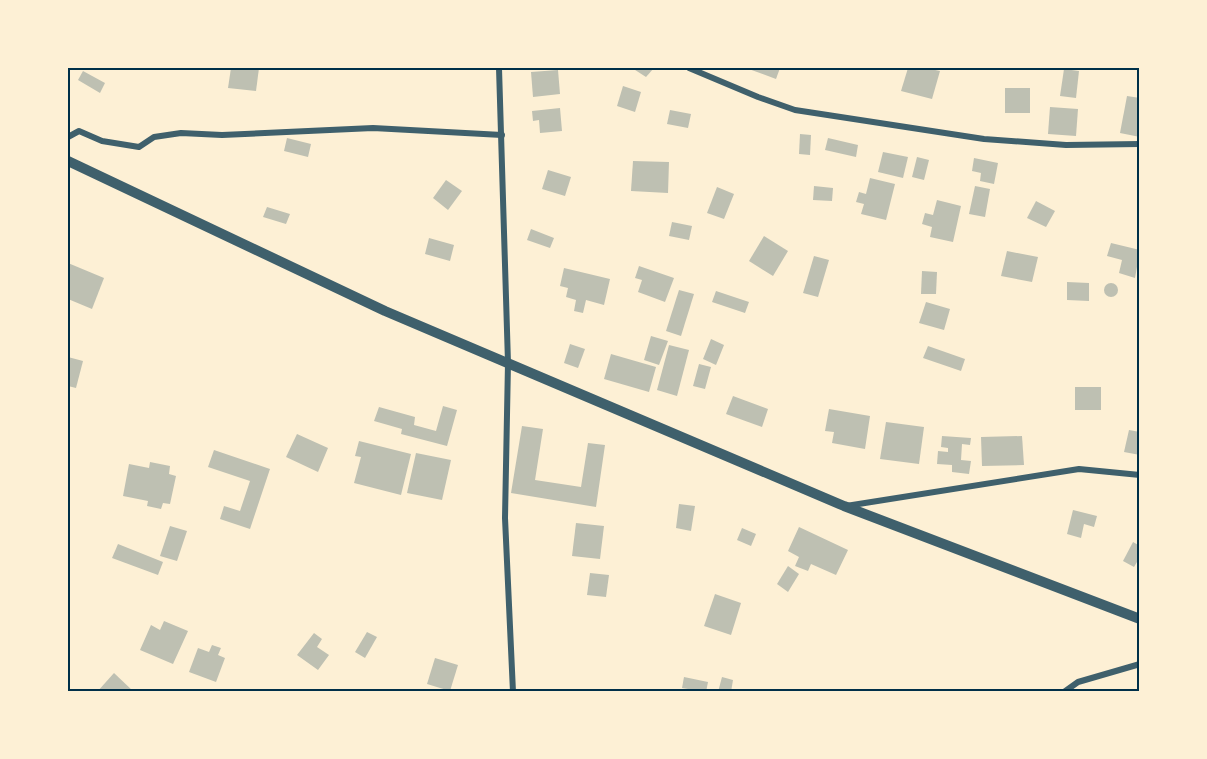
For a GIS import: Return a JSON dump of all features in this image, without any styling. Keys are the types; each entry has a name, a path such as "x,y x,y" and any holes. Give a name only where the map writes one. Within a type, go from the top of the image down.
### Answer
{"street":[{"path":"499,68 508,363 505,518 513,692"},
{"path":"689,68 795,110 984,139 1066,145 1140,144"},
{"path":"68,137 79,131 102,141 139,147 154,137 181,133 222,135 373,128 502,135"},
{"path":"68,161 385,311 844,506 1140,619"},
{"path":"844,506 1079,469 1140,475"},
{"path":"1064,692 1078,682 1140,664"}],"building":[{"path":"231,68 259,68 256,91 228,88"},
{"path":"632,68 654,68 646,77"},
{"path":"746,68 780,68 776,79"},
{"path":"908,68 940,71 932,99 901,91"},
{"path":"1064,69 1079,71 1076,98 1060,96"},
{"path":"558,70 560,94 533,97 531,72"},
{"path":"83,71 105,83 100,93 78,80"},
{"path":"623,86 641,92 635,112 617,106"},
{"path":"1005,88 1030,88 1030,113 1005,113"},
{"path":"1127,96 1140,98 1140,137 1120,133"},
{"path":"1050,107 1078,109 1076,136 1048,134"},
{"path":"560,108 562,131 540,133 539,120 533,121 532,111"},
{"path":"670,110 691,114 688,128 667,124"},
{"path":"800,134 811,135 810,155 799,154"},
{"path":"287,138 311,144 308,157 284,151"},
{"path":"828,138 858,145 856,157 825,150"},
{"path":"883,152 908,157 903,178 878,172"},
{"path":"917,157 929,160 924,180 912,177"},
{"path":"974,158 998,163 994,184 980,181 981,173 972,171"},
{"path":"633,161 669,162 668,193 631,191"},
{"path":"548,170 571,177 565,196 542,189"},
{"path":"870,178 895,184 886,220 861,214 864,204 856,202 859,192 866,194"},
{"path":"446,180 462,191 448,210 433,198"},
{"path":"814,186 833,188 832,201 813,200"},
{"path":"975,186 990,189 985,217 969,214"},
{"path":"717,187 734,194 724,219 707,213"},
{"path":"937,200 961,206 953,242 930,237 932,227 922,224 925,213 933,215"},
{"path":"1036,201 1055,211 1046,227 1027,218"},
{"path":"267,207 290,214 286,224 263,217"},
{"path":"672,222 692,226 689,240 669,236"},
{"path":"531,229 554,238 550,248 527,240"},
{"path":"764,236 788,251 773,276 749,261"},
{"path":"429,238 454,245 450,261 425,254"},
{"path":"1111,243 1140,250 1135,278 1119,273 1122,260 1107,256"},
{"path":"1007,251 1038,257 1032,282 1001,276"},
{"path":"814,256 829,260 818,297 803,293"},
{"path":"68,263 104,278 92,309 68,299"},
{"path":"639,266 674,278 665,302 638,292 642,280 635,278"},
{"path":"564,268 610,279 604,305 586,300 583,313 574,311 576,300 566,297 568,288 560,286"},
{"path":"922,271 937,272 936,294 921,294"},
{"path":"1067,282 1089,283 1089,301 1067,300"},
{"path":"1108,283 1114,283 1118,290 1114,297 1108,297 1104,293 1104,287"},
{"path":"679,290 694,294 681,336 666,331"},
{"path":"716,291 749,302 745,313 712,302"},
{"path":"926,302 950,309 944,330 919,323"},
{"path":"651,336 668,341 659,365 644,360"},
{"path":"711,339 724,345 716,365 703,359"},
{"path":"570,344 585,349 578,368 564,363"},
{"path":"669,345 689,350 677,396 657,390"},
{"path":"928,346 965,359 961,371 923,358"},
{"path":"611,354 656,367 649,392 604,379"},
{"path":"68,357 83,361 76,388 68,386"},
{"path":"699,364 711,367 705,389 693,386"},
{"path":"1075,387 1101,387 1101,410 1075,410"},
{"path":"733,396 768,409 762,427 726,414"},
{"path":"443,406 457,410 447,446 401,434 402,429 374,421 379,407 415,417 414,425 436,431"},
{"path":"829,409 870,416 865,449 832,443 834,432 825,431"},
{"path":"886,422 924,427 919,464 880,459"},
{"path":"522,426 543,429 535,480 581,487 588,443 605,445 596,507 511,493"},
{"path":"1129,430 1140,432 1140,455 1124,452"},
{"path":"297,434 328,448 318,472 286,457"},
{"path":"942,436 971,438 970,445 962,444 961,460 971,461 969,474 952,472 952,465 937,464 938,451 948,452 948,448 941,447"},
{"path":"1022,436 1024,465 982,466 981,437"},
{"path":"359,441 411,454 401,495 354,483 361,457 355,456"},
{"path":"214,450 270,469 250,529 220,519 224,506 240,511 250,481 208,467"},
{"path":"416,453 451,460 442,500 407,493"},
{"path":"150,462 170,466 169,474 176,476 170,504 163,503 161,509 147,506 148,501 123,496 129,464 149,468"},
{"path":"679,504 695,506 691,531 676,528"},
{"path":"1073,510 1097,516 1094,527 1084,524 1081,538 1067,534"},
{"path":"576,523 604,526 600,559 572,556"},
{"path":"170,526 187,531 177,561 160,556"},
{"path":"799,527 848,550 836,575 811,564 808,571 795,566 799,557 788,551"},
{"path":"742,528 756,534 751,546 737,540"},
{"path":"1133,542 1140,546 1140,557 1134,567 1123,561"},
{"path":"118,544 163,562 158,575 112,558"},
{"path":"788,566 799,574 788,592 777,584"},
{"path":"590,573 609,575 606,597 587,595"},
{"path":"715,594 741,603 731,635 704,626"},
{"path":"164,621 188,631 173,664 140,650 151,625 160,630"},
{"path":"367,632 377,637 365,658 355,652"},
{"path":"314,633 322,639 317,647 329,655 318,670 297,655"},
{"path":"212,645 221,648 218,655 225,658 216,682 189,672 198,648 209,652"},
{"path":"435,658 458,665 450,691 427,684"},
{"path":"114,673 134,692 97,692"},
{"path":"684,677 708,682 706,692 682,688"},
{"path":"722,677 733,680 731,692 718,692"}]}
